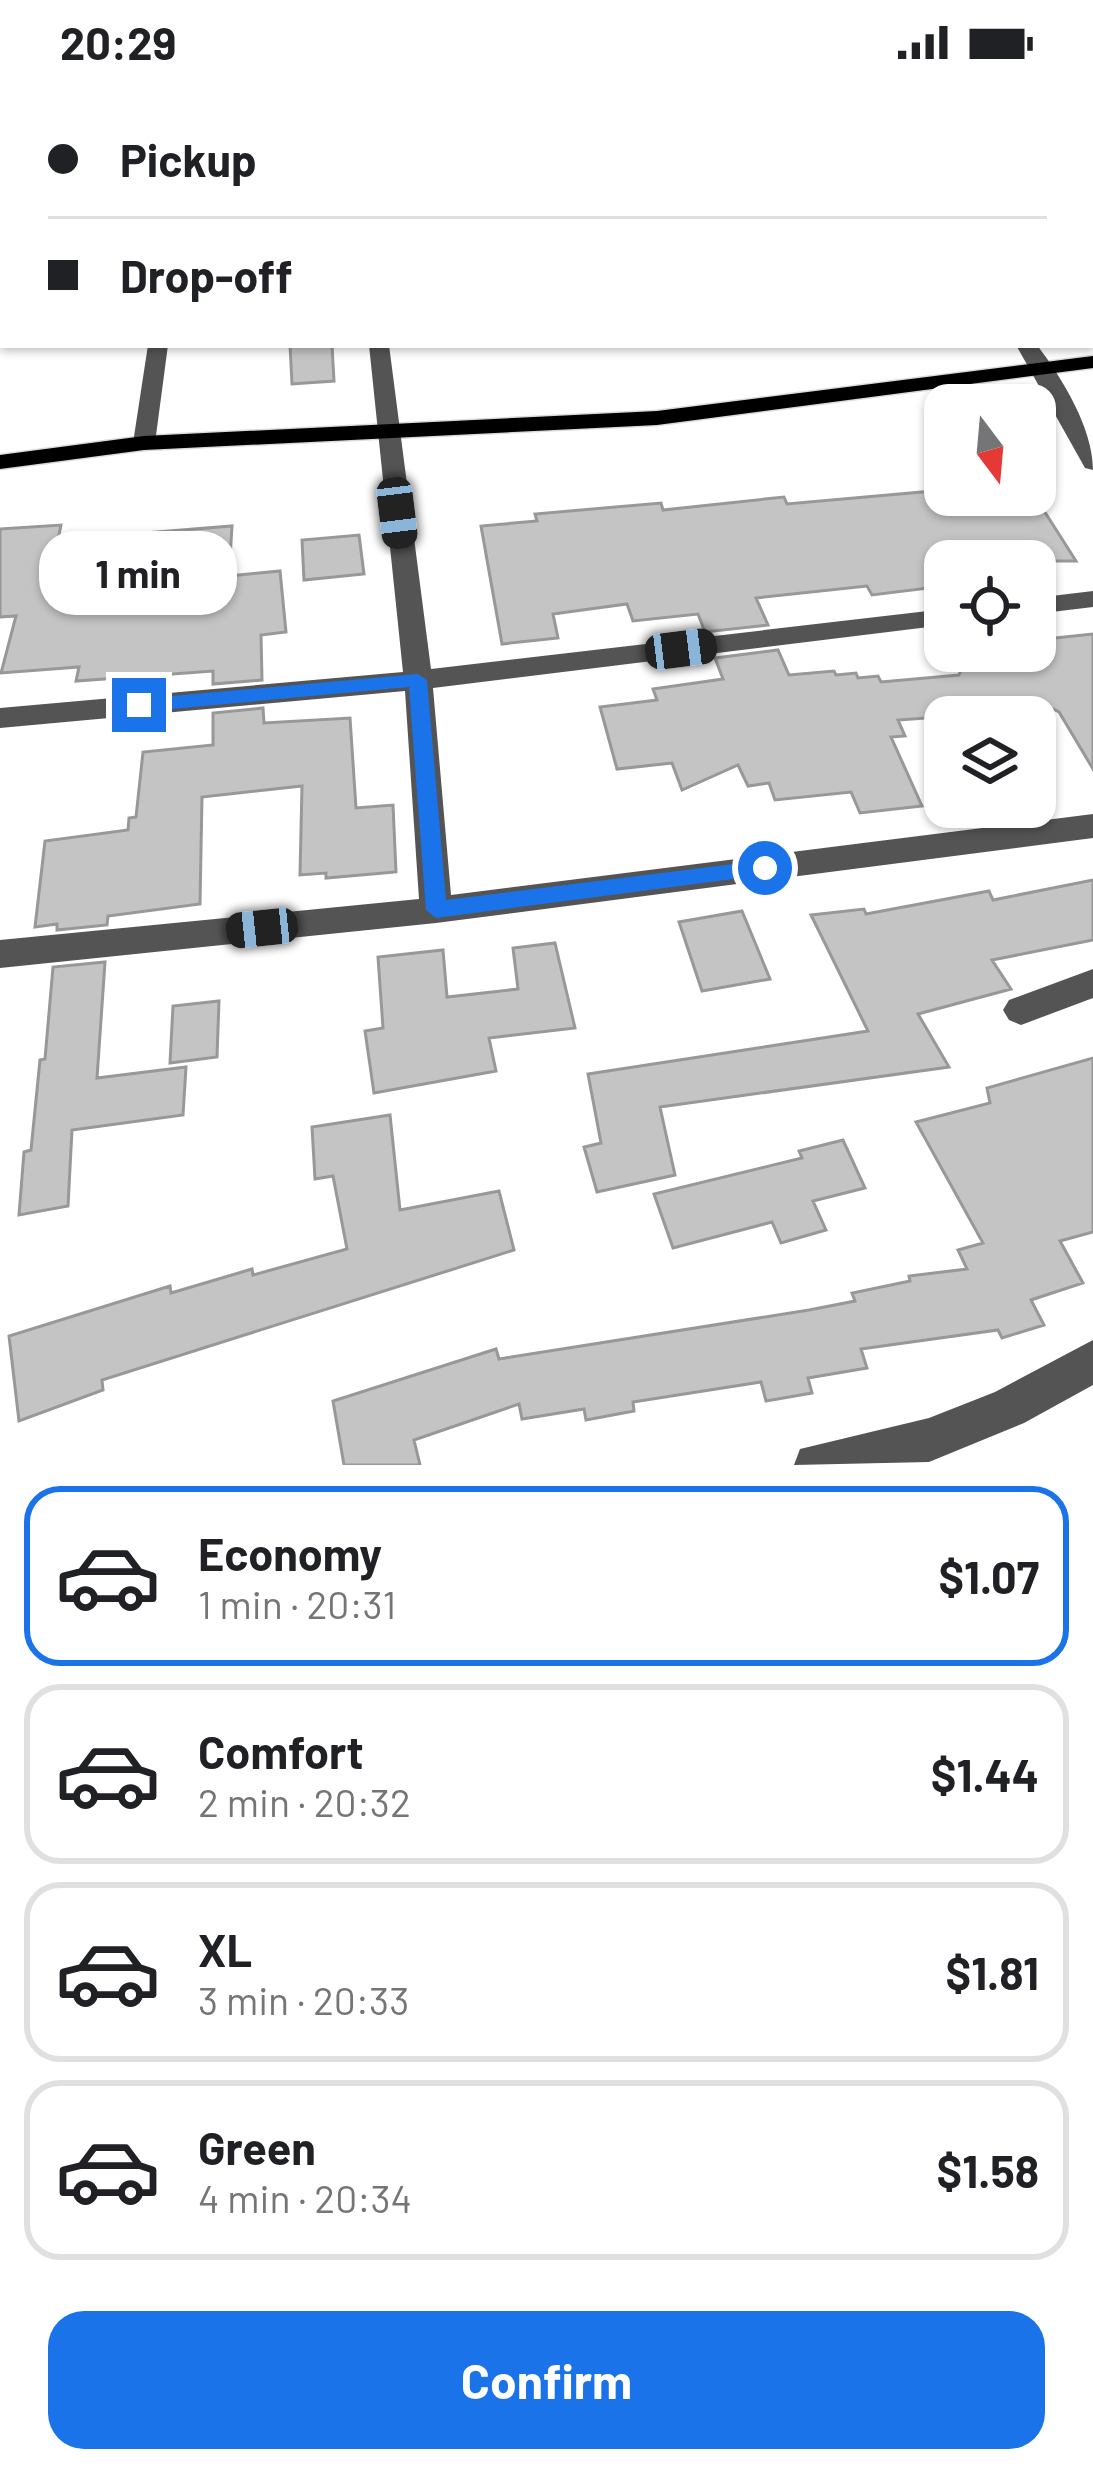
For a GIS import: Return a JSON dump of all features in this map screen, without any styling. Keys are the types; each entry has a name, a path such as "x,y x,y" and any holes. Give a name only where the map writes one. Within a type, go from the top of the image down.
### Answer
{"main road":[{"path":"0,462 144,443 657,418 1093,362"}],"street":[{"path":"144,443 158,348"},
{"path":"379,348 418,680 436,910"},
{"path":"1029,348 1047,370 1089,453"},
{"path":"1056,603 1093,599"},
{"path":"0,718 418,680 924,620"},
{"path":"0,954 436,910 1093,826"},
{"path":"1021,1010 1093,983"},
{"path":"816,1465 929,1440 1009,1408 1093,1361"}],"building":[{"path":"290,348 332,348 334,381 292,384"},
{"path":"924,492 924,516 1047,516 1076,561 1056,561 1056,540 924,540 924,589 872,595 867,586 756,598 768,625 705,632 698,614 633,621 627,604 553,614 558,638 502,644 481,526 537,521 535,514 661,503 663,510 784,497 787,504"},
{"path":"61,525 58,540 232,526 229,576 280,571 286,632 261,635 262,680 213,684 213,671 76,681 79,667 1,673 16,616 0,617 0,529"},
{"path":"359,535 364,574 304,580 302,540"},
{"path":"1093,634 1093,769 1056,710 1056,696 924,696 924,718 898,720 905,736 891,737 922,806 860,813 851,792 775,800 769,783 748,786 738,765 682,790 672,763 617,769 600,707 657,700 653,689 723,679 715,658 778,650 789,675 834,671 836,675 856,673 858,678 878,676 881,682 960,672 1056,672 1056,638"},
{"path":"263,708 264,723 350,718 356,808 393,805 396,872 326,878 326,873 300,875 302,786 202,797 200,904 108,916 107,925 57,930 57,924 35,927 45,841 128,830 129,818 136,817 143,752 213,745 213,713"},
{"path":"1093,880 1093,940 992,960 1011,989 918,1014 949,1067 660,1107 675,1175 597,1192 584,1147 601,1143 588,1074 868,1031 811,915 864,909 866,914 989,891 993,900"},
{"path":"742,911 770,979 702,991 679,922"},
{"path":"555,943 575,1028 489,1038 496,1071 374,1093 365,1031 383,1028 378,957 443,950 447,997 518,989 513,948"},
{"path":"105,962 97,1078 186,1067 183,1115 72,1130 68,1206 19,1215 24,1152 31,1150 40,1060 45,1059 53,967"},
{"path":"219,1001 217,1057 170,1063 173,1006"},
{"path":"1093,1058 1093,1232 1060,1241 1083,1283 1031,1300 1044,1325 1002,1338 998,1330 861,1349 867,1368 808,1378 812,1393 766,1401 761,1382 633,1402 634,1411 586,1420 584,1409 522,1419 519,1404 414,1440 420,1465 344,1465 333,1401 496,1349 499,1359 809,1310 855,1301 852,1293 910,1281 909,1276 967,1269 958,1250 983,1243 916,1122 990,1103 987,1088"},
{"path":"390,1115 400,1210 499,1191 514,1250 102,1380 103,1390 19,1421 9,1336 170,1286 171,1293 252,1269 253,1275 347,1249 333,1176 315,1179 312,1127"},
{"path":"843,1140 865,1188 813,1201 826,1230 781,1243 772,1222 673,1248 654,1194 802,1158 799,1151"}],"route":[{"path":"139,705 418,680 436,910 765,868"}]}
